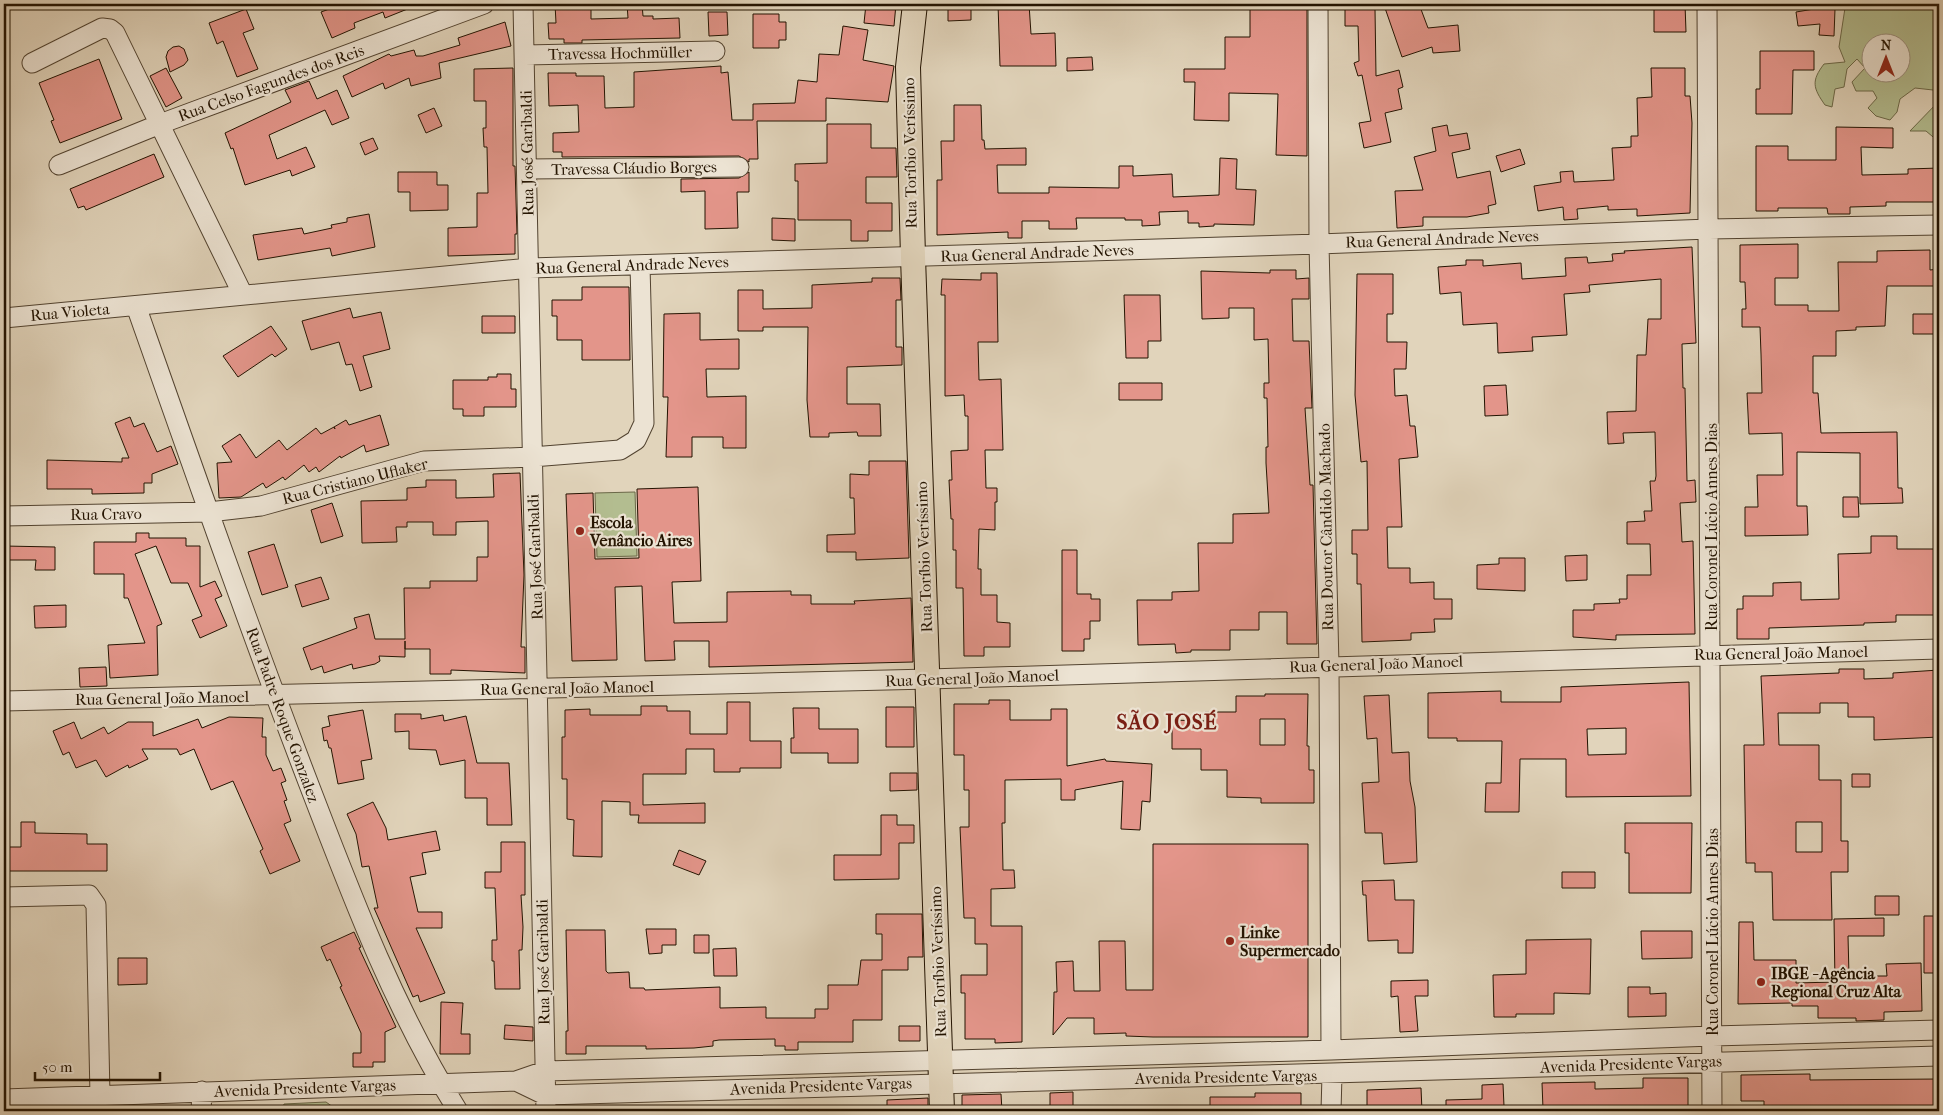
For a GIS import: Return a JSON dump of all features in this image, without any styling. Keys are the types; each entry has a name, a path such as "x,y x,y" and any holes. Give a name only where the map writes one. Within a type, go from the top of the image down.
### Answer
{"main road":[{"name":"Rua Toríbio Veríssimo","path":"915,4 908,67 942,1111"}],"street":[{"name":"Rua Celso Fagundes dos Reis","path":"59,165 160,124 484,4"},
{"name":"Rua José Garibaldi","path":"523,4 528,168 532,457 546,1103"},
{"name":"Rua Doutor Cândido Machado","path":"1318,4 1319,244 1329,666 1331,1050 1338,1053 1343,1062 1338,1072 1332,1075 1331,1111"},
{"name":"Rua Coronel Lúcio Annes Dias","path":"1707,4 1712,1111"},
{"path":"32,63 102,28 110,29 115,33 243,295"},
{"name":"Travessa Hochmüller","path":"525,55 715,51"},
{"name":"Travessa Cláudio Borges","path":"528,168 739,167"},
{"name":"Rua General Andrade Neves","path":"136,306 530,268 1319,244 1709,229 1939,225"},
{"name":"Rua Cristiano Uflaker","path":"209,512 261,506 424,461 532,457 620,450 636,440 644,423 640,265"},
{"name":"Rua Violeta","path":"4,318 136,306"},
{"name":"Rua Padre Roque Gonzalez","path":"136,306 275,695 349,889 392,988 440,1084 458,1111"},
{"name":"Rua Cravo","path":"4,516 209,512"},
{"name":"Rua General João Manoel","path":"4,701 929,679 1711,654 1939,649"},
{"path":"4,897 90,895 96,905 100,1096"},
{"name":"Avenida Presidente Vargas","path":"516,1081 546,1103 941,1071 1331,1050 1939,1030"},
{"path":"1808,1034 1808,1059"},
{"name":"Avenida Presidente Vargas","path":"4,1099 516,1081 545,1071 941,1071 1332,1075 1712,1061 1939,1056"},
{"path":"201,1111 202,1092"}],"green space":[{"path":"1834,4 1939,4 1939,96 1933,90 1915,88 1900,99 1897,112 1890,120 1876,116 1868,108 1877,98 1873,91 1856,91 1852,82 1860,73 1860,82 1910,82 1910,32 1860,32 1860,62 1857,59 1847,69 1844,87 1835,89 1832,107 1825,105 1816,89 1815,80 1824,64 1845,62 1839,47 1845,8"},
{"path":"1939,101 1939,142 1926,131 1910,131"},
{"path":"635,492 637,556 597,557 595,493"},
{"path":"326,1102 333,1107 332,1111 282,1111 284,1104"}],"building":[{"path":"343,4 420,4 385,18 383,12 354,23 355,28 332,38 321,12"},
{"path":"555,4 591,4 591,19 628,18 627,4 642,4 643,16 653,16 653,19 679,18 680,38 582,40 582,43 564,43 564,39 549,39 548,23 556,23"},
{"path":"866,4 896,4 894,26 864,23"},
{"path":"948,4 971,4 971,20 948,21"},
{"path":"998,4 1029,4 1031,34 1055,33 1056,66 1000,66"},
{"path":"1262,4 1307,4 1307,156 1276,155 1278,94 1229,93 1229,121 1194,120 1195,82 1184,82 1184,69 1225,69 1225,37 1250,37 1250,9 1262,9"},
{"path":"1390,4 1419,4 1428,28 1458,25 1460,51 1433,53 1432,47 1402,57 1385,8 1392,8"},
{"path":"1654,4 1685,4 1686,32 1654,32"},
{"path":"1820,8 1835,9 1834,36 1819,35 1820,24 1798,26 1796,12"},
{"path":"246,9 254,29 243,33 258,69 237,77 223,41 217,44 209,23"},
{"path":"1345,9 1375,9 1376,76 1399,70 1403,87 1398,89 1402,109 1385,113 1391,142 1364,148 1359,123 1371,121 1362,75 1358,76 1354,63 1359,61 1358,26 1345,26"},
{"path":"708,12 727,12 728,35 709,36"},
{"path":"753,14 779,14 779,22 786,22 786,40 779,40 779,48 753,48"},
{"path":"505,22 511,46 439,63 441,78 411,86 409,78 385,89 383,83 352,97 343,76 389,54 391,56 414,50 416,56 423,56 460,45 458,38"},
{"path":"843,26 868,30 863,60 894,66 888,102 826,98 826,121 757,121 758,159 749,159 749,162 739,156 562,157 562,152 553,152 553,133 579,132 578,105 549,106 548,73 604,76 605,108 634,107 634,72 721,66 721,73 728,72 732,120 753,120 753,104 795,103 798,80 817,82 819,54 839,55"},
{"path":"179,46 184,49 188,60 184,65 170,72 166,57 168,51 173,47"},
{"path":"1760,51 1814,51 1814,70 1793,70 1792,114 1756,114 1756,89 1760,89"},
{"path":"1092,57 1093,70 1067,71 1067,58"},
{"path":"99,59 122,119 60,143 51,121 54,120 39,83"},
{"path":"166,68 182,98 166,107 150,76"},
{"path":"513,68 513,166 515,166 517,234 515,234 515,254 448,256 448,228 477,227 477,193 488,193 487,147 484,147 483,128 486,128 486,101 474,101 474,69"},
{"path":"1651,68 1685,68 1685,96 1690,96 1692,123 1690,213 1637,216 1637,209 1608,210 1608,206 1577,209 1578,219 1564,220 1563,207 1538,211 1534,186 1561,182 1560,172 1573,171 1574,182 1614,180 1612,148 1631,147 1631,136 1638,136 1637,98 1652,97"},
{"path":"309,81 317,99 337,90 349,118 332,125 325,110 269,135 277,159 306,147 315,167 292,176 290,170 245,185 233,148 231,149 225,133 291,102 285,90"},
{"path":"954,105 981,105 982,140 984,140 985,149 1026,148 1026,165 997,165 998,193 1049,193 1049,187 1119,188 1119,166 1133,166 1133,176 1172,174 1173,197 1219,195 1220,158 1237,159 1236,189 1256,190 1254,225 1214,224 1214,226 1199,227 1199,223 1188,223 1188,211 1159,212 1160,225 1142,226 1142,220 1125,220 1125,218 1076,218 1077,229 1049,229 1049,221 1022,221 1022,238 1008,238 1008,232 937,235 937,180 942,180 941,141 954,141"},
{"path":"434,108 442,126 426,133 418,115"},
{"path":"827,124 871,124 871,148 896,148 897,177 866,177 866,203 892,203 892,231 868,231 868,241 851,241 851,220 798,220 798,181 795,181 795,164 827,163"},
{"path":"1447,125 1449,136 1467,133 1470,149 1452,153 1457,178 1490,171 1496,204 1488,206 1489,213 1467,217 1423,217 1423,226 1397,228 1395,191 1423,190 1414,157 1436,151 1432,128"},
{"path":"1836,127 1893,128 1893,148 1861,147 1862,175 1908,174 1908,169 1939,168 1939,202 1886,202 1886,206 1850,207 1850,214 1828,214 1827,208 1778,208 1778,211 1756,211 1756,146 1788,146 1788,160 1836,160"},
{"path":"373,138 378,149 365,155 360,143"},
{"path":"1520,149 1525,164 1501,172 1496,156"},
{"path":"154,154 164,177 86,210 84,206 78,208 70,189"},
{"path":"398,172 437,172 437,185 448,185 448,210 410,211 410,192 398,192"},
{"path":"749,172 749,192 737,192 738,228 705,229 705,191 681,192 681,179 739,178"},
{"path":"369,214 375,247 332,256 330,248 258,260 253,235 302,228 304,234 332,228 331,225 347,222 347,218"},
{"path":"772,218 795,219 795,241 772,240"},
{"path":"1798,244 1798,278 1775,278 1775,305 1808,305 1808,311 1839,311 1838,262 1877,262 1877,251 1930,250 1930,270 1939,269 1939,286 1887,286 1885,326 1856,327 1856,330 1836,331 1836,356 1813,356 1813,393 1818,393 1821,433 1897,432 1898,488 1902,488 1903,503 1860,504 1860,453 1797,452 1797,506 1807,506 1808,535 1745,536 1745,507 1758,507 1757,475 1783,475 1782,433 1749,434 1747,393 1762,393 1760,327 1742,327 1742,309 1746,309 1745,282 1740,282 1740,245"},
{"path":"1692,247 1696,343 1682,344 1687,481 1695,480 1696,502 1680,503 1682,542 1693,541 1695,634 1616,635 1616,640 1573,637 1573,610 1594,610 1594,604 1620,603 1619,599 1627,599 1627,575 1651,575 1650,544 1627,544 1627,522 1645,521 1644,511 1652,511 1650,481 1655,481 1656,476 1655,432 1623,433 1624,443 1608,444 1607,412 1636,411 1637,355 1646,355 1648,319 1661,319 1661,279 1589,285 1590,292 1564,294 1567,335 1532,337 1533,351 1498,353 1497,323 1463,325 1461,292 1440,294 1438,267 1466,265 1466,260 1483,260 1483,266 1521,263 1522,279 1566,276 1565,258 1587,257 1588,263 1613,261 1612,254 1625,253 1624,251"},
{"path":"1270,270 1296,270 1296,279 1309,278 1309,299 1292,299 1293,341 1309,341 1312,408 1305,408 1310,485 1313,485 1317,644 1287,644 1287,612 1259,612 1259,630 1230,630 1230,650 1191,650 1191,652 1176,653 1175,644 1138,645 1137,600 1172,600 1172,592 1199,591 1198,543 1233,543 1233,514 1269,513 1266,463 1266,447 1268,447 1267,398 1264,398 1264,383 1269,383 1268,339 1254,340 1254,308 1229,308 1229,318 1202,319 1201,271 1270,273"},
{"path":"981,273 997,273 998,342 978,342 979,380 1001,379 1003,450 985,450 986,488 997,488 997,502 995,502 995,530 979,529 978,569 981,569 981,595 997,595 997,622 1010,623 1010,647 984,647 984,656 964,656 963,588 956,588 956,550 953,550 953,519 951,519 949,480 952,480 951,451 968,450 968,416 965,416 964,395 945,396 945,295 941,295 942,279 981,280"},
{"path":"1357,274 1393,274 1393,314 1387,314 1387,342 1407,342 1406,369 1394,369 1395,396 1407,395 1410,426 1415,426 1418,457 1399,459 1402,527 1387,527 1388,568 1410,568 1410,583 1434,582 1434,599 1452,599 1452,619 1434,619 1435,632 1411,633 1411,640 1362,642 1361,584 1357,584 1357,554 1352,554 1352,530 1368,530 1367,461 1361,462 1355,395"},
{"path":"872,278 900,278 901,300 896,300 896,347 902,347 902,365 847,367 847,404 880,404 881,436 858,436 857,432 829,433 829,437 810,437 807,400 808,327 763,327 763,331 738,331 738,290 763,290 763,309 812,308 812,285 872,282"},
{"path":"582,287 629,287 630,360 582,360 582,340 557,340 557,316 552,316 552,300 582,300"},
{"path":"1124,295 1160,295 1161,341 1148,341 1148,358 1126,358"},
{"path":"350,308 353,318 381,312 390,349 363,356 372,387 360,391 352,364 346,365 339,342 311,350 302,321"},
{"path":"700,313 700,340 739,339 739,369 706,369 707,397 746,396 746,448 723,448 723,437 692,437 692,457 666,457 668,397 663,397 664,314"},
{"path":"1913,314 1939,314 1939,334 1913,334"},
{"path":"482,316 515,316 515,333 482,333"},
{"path":"271,326 287,349 275,357 272,354 238,377 223,356"},
{"path":"497,374 511,374 511,389 516,389 516,407 484,407 484,416 463,416 463,409 453,409 453,380 488,380 488,377 497,377"},
{"path":"1119,383 1162,383 1162,400 1119,400"},
{"path":"1506,385 1508,415 1485,416 1484,386"},
{"path":"380,415 389,445 366,452 364,445 341,458 340,456 319,472 316,467 309,472 304,465 285,480 283,477 266,488 263,483 241,497 219,498 217,463 232,462 222,446 240,434 256,458 279,440 287,450 316,428 321,434 346,420 349,425"},
{"path":"130,417 134,427 144,423 157,452 171,446 178,464 152,474 152,483 144,483 144,493 92,494 92,489 47,489 47,460 122,462 122,458 129,458 115,423"},
{"path":"869,461 906,461 909,558 856,560 856,552 827,552 827,535 855,534 854,498 850,498 850,474 869,475"},
{"path":"520,473 524,575 521,647 525,647 525,673 451,670 451,674 430,674 430,649 405,649 405,657 379,656 380,661 375,664 353,669 352,664 324,673 322,666 311,670 303,648 357,628 354,618 369,614 375,639 405,639 404,588 430,588 430,581 477,581 477,557 488,557 488,521 456,522 456,535 433,535 433,522 407,522 407,527 396,527 397,542 362,543 361,501 407,500 407,488 426,487 426,480 456,480 456,498 494,497 493,474"},
{"path":"698,487 701,581 672,582 674,623 727,622 727,592 791,591 791,595 811,595 811,604 855,604 854,601 911,598 913,662 709,667 709,641 674,641 675,660 645,661 642,586 615,587 617,660 572,661 566,494 593,493 595,559 639,558 637,489"},
{"path":"1843,497 1858,497 1859,517 1843,517"},
{"path":"332,503 343,536 321,543 311,510"},
{"path":"136,533 149,533 149,538 186,538 186,546 200,546 200,587 215,581 222,596 215,599 227,626 200,638 192,620 202,616 188,583 171,583 156,546 135,554 162,624 157,626 158,675 110,678 108,645 145,643 128,598 124,598 124,574 94,574 94,542 136,542"},
{"path":"1871,536 1897,536 1897,549 1934,549 1935,615 1896,615 1896,622 1864,623 1864,625 1769,628 1769,639 1737,639 1737,609 1743,609 1743,596 1773,596 1773,583 1801,582 1801,600 1839,599 1838,554 1871,553"},
{"path":"274,544 288,587 262,595 248,552"},
{"path":"4,546 55,547 55,570 35,570 36,560 4,560"},
{"path":"1062,550 1077,550 1077,594 1091,594 1091,599 1100,599 1100,621 1090,621 1090,639 1084,639 1084,651 1062,651"},
{"path":"1587,555 1587,580 1566,581 1565,556"},
{"path":"1499,558 1525,558 1525,591 1477,589 1477,565 1499,564"},
{"path":"321,577 329,599 302,607 295,585"},
{"path":"66,605 66,627 35,628 34,606"},
{"path":"106,667 107,686 80,687 79,668"},
{"path":"1839,669 1864,669 1864,679 1893,678 1893,673 1939,670 1939,737 1874,740 1874,717 1848,717 1848,703 1820,703 1820,713 1778,713 1779,745 1819,745 1819,780 1841,780 1841,841 1848,841 1848,872 1831,872 1832,920 1773,920 1772,872 1755,872 1755,863 1746,863 1744,745 1764,745 1761,676 1839,673","holes":["1796,822 1822,822 1822,852 1796,852"]},
{"path":"1689,682 1691,796 1566,797 1566,759 1520,759 1519,812 1485,812 1486,783 1501,783 1502,741 1457,741 1457,738 1428,738 1428,693 1501,691 1501,702 1561,702 1561,687","holes":["1626,728 1626,754 1588,755 1587,729"]},
{"path":"1265,694 1308,694 1307,746 1309,746 1309,770 1314,770 1314,803 1261,803 1261,798 1227,797 1227,770 1201,770 1201,749 1172,749 1172,720 1205,721 1205,712 1236,712 1236,696 1265,696","holes":["1260,719 1285,719 1285,745 1260,745"]},
{"path":"1389,695 1392,753 1409,752 1410,781 1415,807 1417,862 1384,864 1382,833 1365,833 1362,783 1379,782 1377,738 1367,739 1364,696"},
{"path":"989,700 1010,700 1010,720 1051,720 1051,709 1067,709 1067,766 1105,759 1106,761 1152,764 1150,802 1142,801 1140,830 1121,829 1123,781 1075,790 1075,800 1061,800 1061,779 1005,780 1005,823 1002,823 1003,870 1014,870 1015,888 991,889 991,926 1022,926 1022,1042 995,1043 995,1039 965,1039 965,993 961,993 961,975 987,975 987,944 975,944 975,918 964,918 960,827 969,827 969,790 964,790 964,755 954,755 954,704 989,704"},
{"path":"727,702 750,702 750,741 781,741 781,768 740,768 740,772 714,772 714,749 686,749 686,774 643,774 643,805 705,803 705,823 638,823 639,815 630,815 630,802 602,801 602,857 573,856 574,820 567,819 567,779 562,779 562,737 565,737 565,710 590,709 590,715 641,715 641,706 667,706 667,711 690,711 690,734 727,734"},
{"path":"886,707 914,707 914,747 886,747"},
{"path":"793,708 819,708 819,729 858,729 858,763 828,763 828,753 791,753 791,738 794,738"},
{"path":"363,710 372,759 361,761 364,779 338,784 331,748 329,748 327,740 324,741 322,728 330,726 328,716"},
{"path":"395,714 421,714 421,719 443,715 444,721 466,716 477,763 509,763 512,825 487,825 487,798 465,798 465,760 440,765 436,750 409,749 409,731 395,732"},
{"path":"229,717 263,718 262,737 266,737 266,755 273,771 281,768 286,781 281,783 287,800 284,801 291,821 284,824 300,861 270,874 260,851 263,849 233,781 211,790 194,749 180,755 177,749 142,749 148,759 129,768 128,765 106,777 96,760 76,768 69,752 63,755 53,731 74,722 81,739 104,727 108,734 128,722 153,722 153,736 198,719 202,728"},
{"path":"890,773 917,773 917,790 890,791"},
{"path":"1852,774 1870,774 1870,787 1852,787"},
{"path":"373,802 386,828 388,840 436,831 440,850 422,853 426,874 410,877 418,912 442,912 442,928 416,928 445,993 420,1002 418,995 413,997 374,908 378,908 369,866 362,867 356,834 347,814"},
{"path":"881,815 897,815 897,825 914,825 914,843 899,843 899,879 834,880 834,855 881,855"},
{"path":"21,822 35,822 35,833 87,834 87,844 107,844 107,871 4,871 4,847 21,847"},
{"path":"1625,823 1692,823 1691,893 1629,893 1629,853 1625,853"},
{"path":"501,842 525,842 525,895 521,895 522,950 519,950 520,989 495,989 492,940 497,940 495,888 485,888 485,872 501,872"},
{"name":"Linke Supermercado","path":"1153,844 1308,844 1308,1037 1153,1037 1126,1036 1126,1033 1094,1034 1094,1018 1067,1018 1053,1035 1054,992 1057,992 1056,962 1073,961 1074,991 1100,991 1099,941 1125,941 1126,990 1153,990"},
{"path":"679,850 706,861 699,875 673,865"},
{"path":"1562,872 1595,872 1595,888 1562,888"},
{"path":"1394,880 1395,900 1414,900 1413,953 1398,953 1398,940 1368,941 1366,895 1363,895 1362,881"},
{"path":"1875,896 1899,896 1899,915 1875,915"},
{"path":"876,914 922,914 923,957 908,957 908,970 882,970 882,1020 853,1020 853,1042 798,1042 798,1050 785,1050 785,1046 775,1046 775,1039 719,1040 713,1041 713,1046 694,1048 646,1049 646,1046 586,1046 586,1054 566,1054 566,1031 568,1031 566,930 605,930 606,971 608,973 629,972 630,988 644,988 645,990 720,987 720,1008 766,1007 766,1018 815,1018 815,1009 828,1009 828,985 858,985 861,960 882,960 882,934 876,934"},
{"path":"1924,916 1939,916 1939,973 1924,973"},
{"path":"1884,918 1884,936 1848,936 1849,976 1887,976 1886,964 1921,963 1922,1011 1884,1012 1884,1020 1856,1021 1856,1018 1818,1018 1818,1006 1792,1006 1792,1003 1738,1004 1739,922 1753,922 1754,960 1796,960 1796,983 1835,982 1834,919"},
{"path":"646,929 676,929 676,945 662,945 662,953 649,954"},
{"path":"1641,931 1692,931 1692,958 1642,959"},
{"path":"354,932 361,947 359,948 396,1027 385,1032 385,1062 373,1062 373,1067 353,1067 353,1053 361,1053 361,1033 340,987 342,986 330,959 327,961 321,947"},
{"path":"694,935 709,935 709,953 694,953"},
{"path":"1591,939 1590,994 1554,993 1554,1014 1516,1014 1516,1017 1494,1017 1493,975 1526,974 1526,940"},
{"path":"736,948 737,976 714,976 713,949"},
{"path":"118,958 147,958 147,984 118,985"},
{"path":"1428,980 1428,996 1415,996 1418,1031 1400,1032 1398,996 1391,997 1391,981"},
{"path":"1628,987 1650,987 1650,994 1666,993 1666,1016 1628,1017"},
{"path":"441,1002 463,1003 461,1034 470,1034 470,1054 440,1054"},
{"path":"505,1025 533,1027 533,1041 504,1039"},
{"path":"899,1026 920,1026 920,1041 899,1041"},
{"path":"1810,1074 1810,1080 1939,1079 1939,1111 1826,1111 1826,1108 1764,1111 1764,1101 1741,1101 1741,1075"},
{"path":"1643,1078 1688,1078 1688,1111 1543,1109 1542,1083 1595,1082 1595,1089 1643,1088"},
{"path":"1503,1084 1504,1106 1497,1107 1497,1111 1446,1111 1446,1100 1482,1099 1482,1085"},
{"path":"1421,1088 1422,1111 1367,1111 1367,1090"},
{"path":"1073,1092 1073,1111 1050,1111 1050,1093"},
{"path":"1255,1093 1301,1093 1301,1111 1210,1111 1210,1097 1255,1097"},
{"path":"1001,1094 1002,1111 962,1111 962,1095"},
{"path":"928,1098 928,1111 887,1111 887,1100"}],"place":[{"name":"Escola Venâncio Aires","path":"580,531"},
{"name":"Linke Supermercado","path":"1230,941"},
{"name":"IBGE - Agência Regional Cruz Alta","path":"1761,982"}],"district":[{"name":"SÃO JOSÉ","path":"1167,722"}]}
